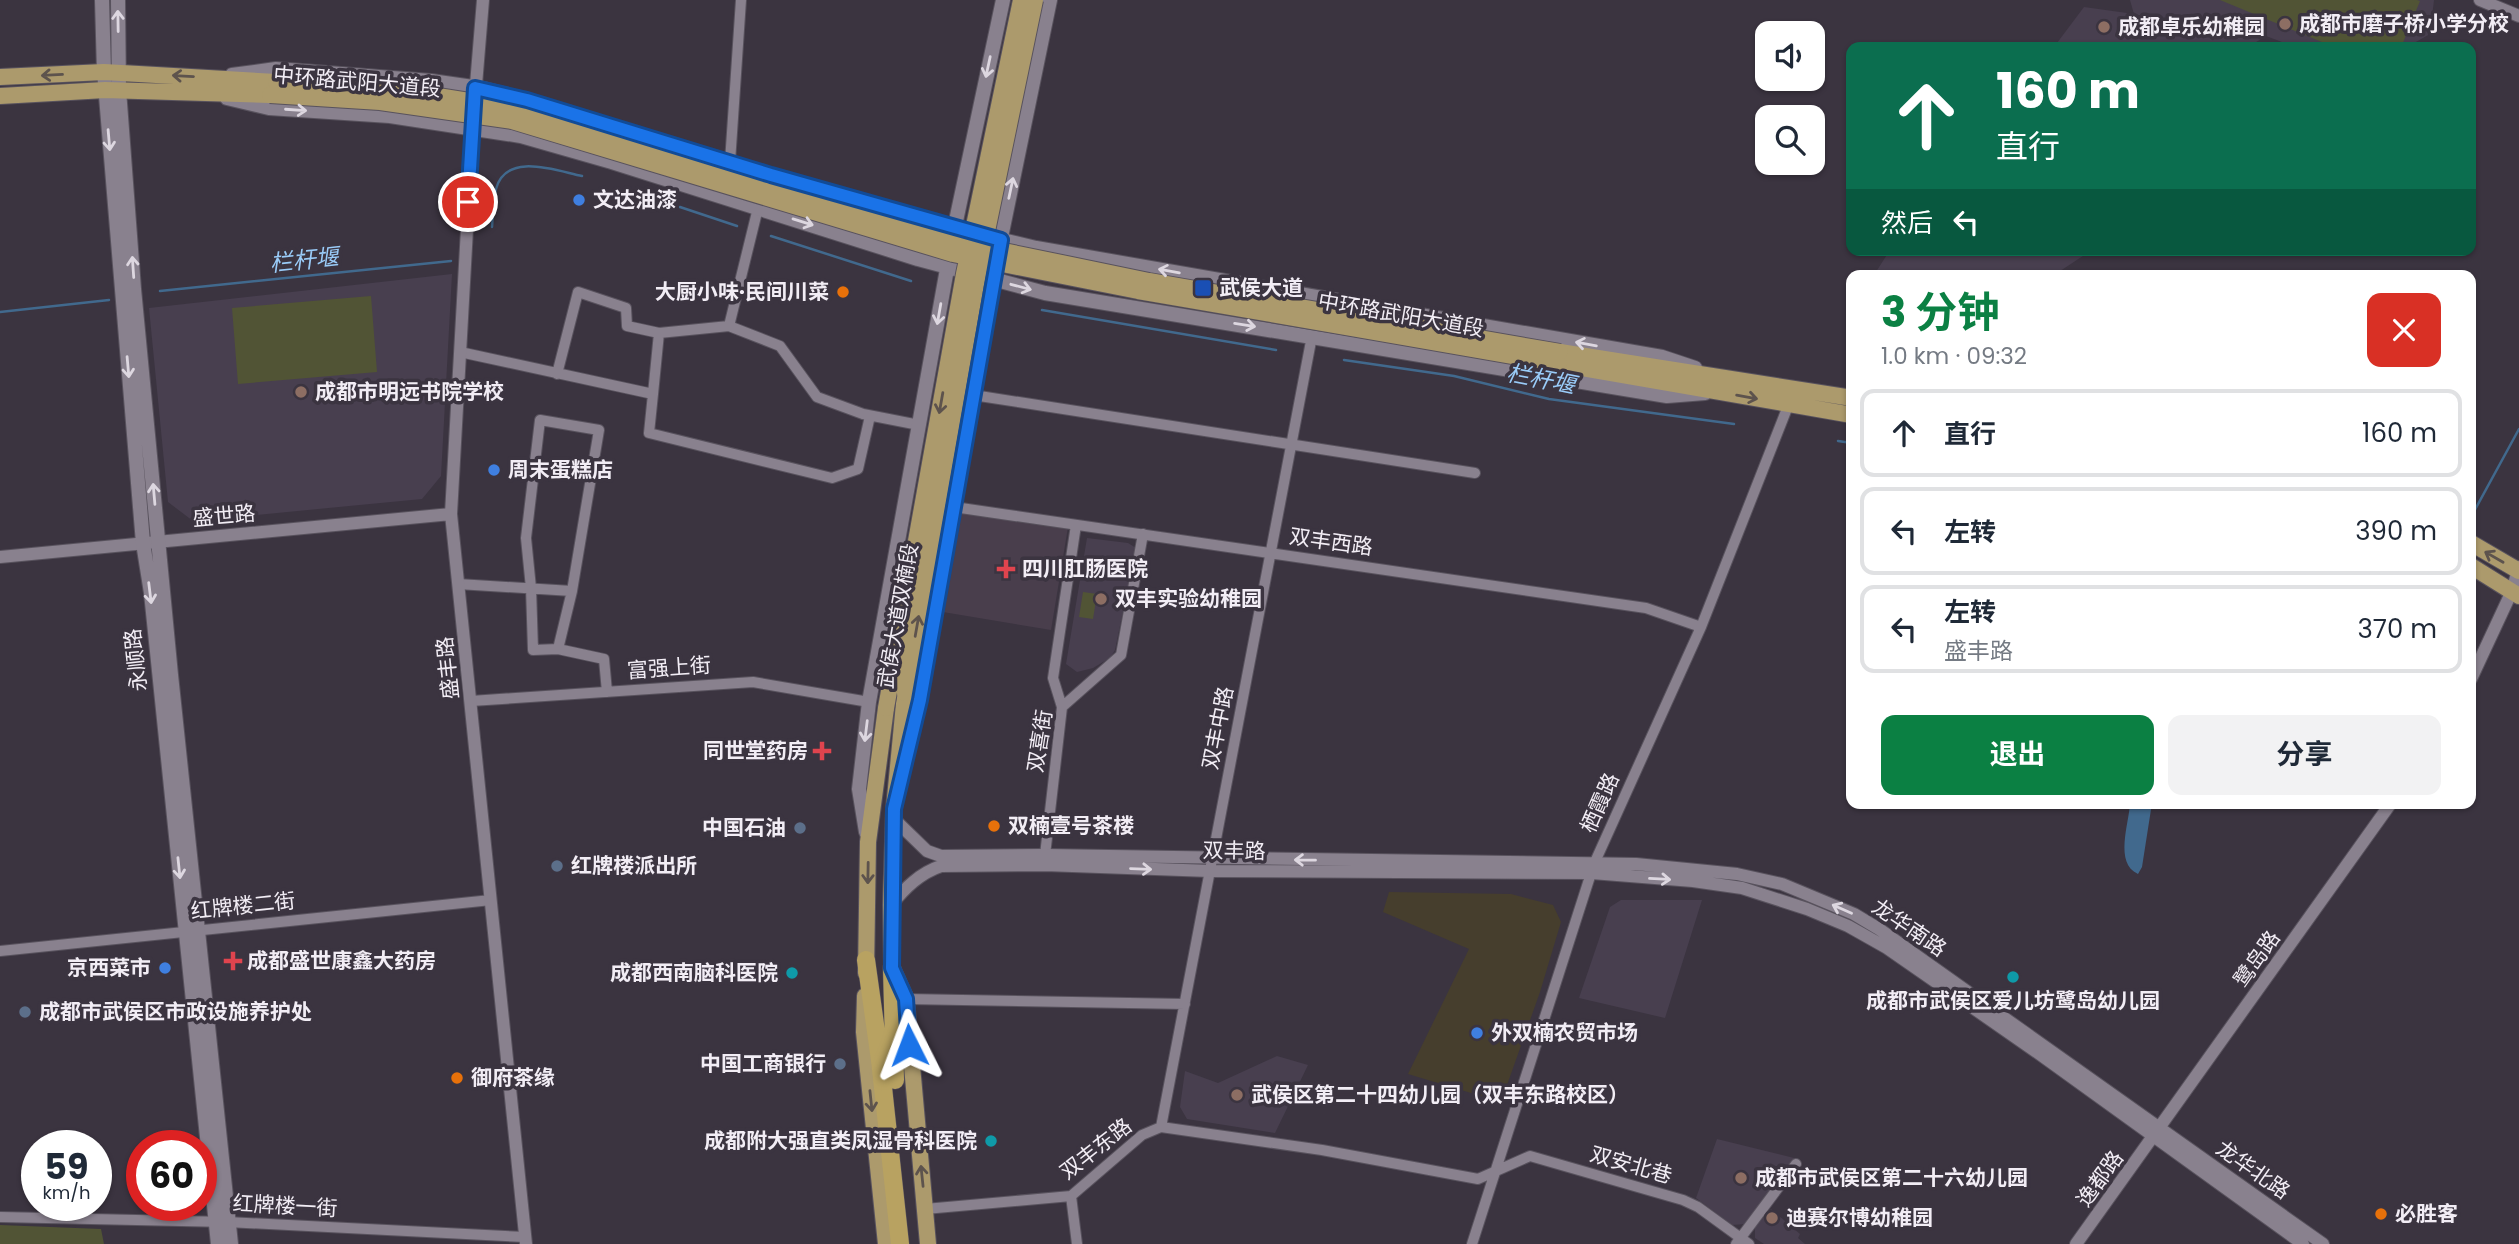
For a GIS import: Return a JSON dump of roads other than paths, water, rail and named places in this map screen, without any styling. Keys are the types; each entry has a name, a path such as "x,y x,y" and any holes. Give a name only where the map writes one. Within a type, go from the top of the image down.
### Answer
{"highway":[{"path":"866,960 886,1060 912,1244"},
{"path":"892,968 886,1060 900,1244"}],"main road":[{"path":"102,0 111,72"},
{"path":"111,72 118,0"},
{"path":"868,842 859,789 869,702 954,228 1003,0"},
{"name":"武侯大道双楠段","path":"886,1244 864,1032 868,842 886,708 964,274 1021,0"},
{"name":"武侯大道双楠段","path":"928,1244 906,999 892,968 894,814 905,693 976,284 1035,0"},
{"path":"894,814 920,700 993,279 1050,0"},
{"path":"208,85 276,69 431,81 475,88 527,100 1001,240 1662,357 1720,385"},
{"name":"中环路武阳大道段","path":"0,77 111,72 208,85 273,89 380,102 512,121 953,254 1138,291 1720,385 1789,405 1846,414"},
{"name":"永顺路","path":"111,72 151,542 151,593 222,1222 218,1244"},
{"path":"208,85 270,108 390,116 472,127 534,140 947,267 1045,293 1667,396 1720,385"},
{"name":"中环路武阳大道段","path":"0,96 208,85"},
{"name":"中环路武阳大道段","path":"1720,385 1792,388 1846,397"},
{"path":"2476,546 2519,570"},
{"path":"2476,569 2515,593"},
{"path":"222,1222 231,1244"}],"street":[{"name":"盛丰路","path":"483,0 472,127 451,514 526,1241"},
{"path":"730,162 741,0"},
{"path":"2480,0 2519,16"},
{"path":"729,326 758,208"},
{"path":"557,374 578,292 626,308 627,326 659,334 729,326 780,346 817,397 870,416 919,425"},
{"path":"659,334 649,433 832,478 858,469 870,416"},
{"name":"双丰中路","path":"1161,1127 1312,336"},
{"path":"460,352 653,394"},
{"name":"栖霞路","path":"1472,1244 1593,868 1700,627 1789,405 1792,388"},
{"path":"973,395 1475,473"},
{"path":"558,649 572,591 599,430 540,420 526,538 533,650 558,649 604,659 607,692"},
{"name":"双丰西路","path":"954,507 1647,608 1700,627"},
{"name":"盛世路","path":"0,557 451,514"},
{"path":"1062,707 1053,678 1076,525"},
{"name":"双喜街","path":"1045,855 1062,707 1121,654 1143,534"},
{"path":"2476,669 2515,593 2519,570"},
{"path":"458,584 572,591"},
{"name":"富强上街","path":"471,701 753,682 869,702"},
{"name":"鹭岛路","path":"2157,1133 2387,809"},
{"name":"双丰路","path":"894,814 927,851 942,856 1045,855 1211,865"},
{"name":"双丰路","path":"891,905 918,878 941,866 1593,868"},
{"name":"龙华南路","path":"1593,868 1630,877 1693,881 1742,888 1808,909 1848,926 1898,956 2157,1133"},
{"name":"红牌楼二街","path":"0,951 491,900"},
{"path":"906,999 1185,1004"},
{"name":"双丰东路","path":"925,1209 1071,1196 1143,1135 1161,1127 1322,1150 1478,1179 1494,1172"},
{"name":"逸都路","path":"2076,1244 2157,1133"},
{"name":"龙华北路","path":"2157,1133 2303,1244"},
{"name":"龙华北路","path":"2157,1133 2323,1244"},
{"name":"双安北巷","path":"1494,1172 1530,1156 1683,1200 1698,1207 1742,1242"},
{"path":"1742,1242 1796,1164"},
{"path":"1071,1196 1077,1244"},
{"name":"红牌楼一街","path":"0,1217 222,1222 526,1241"}],"water":[{"path":"2129,809 2151,809 2142,867 2138,874 2126,861 2125,842"}],"waterway":[{"name":"栏杆堰","path":"492,227 496,189 502,177 510,170 533,166 582,176"},
{"name":"栏杆堰","path":"680,207 737,226"},
{"name":"栏杆堰","path":"771,236 911,281"},
{"name":"栏杆堰","path":"160,291 451,261"},
{"name":"栏杆堰","path":"0,312 109,300"},
{"name":"栏杆堰","path":"1042,310 1276,350"},
{"name":"栏杆堰","path":"1344,360 1454,376 1549,399 1734,424"},
{"name":"栏杆堰","path":"2476,508 2519,429"},
{"name":"栏杆堰","path":"1838,441 1846,442"}],"place":[{"name":"成都市磨子桥小学分校","path":"2285,24"},
{"name":"成都卓乐幼稚园","path":"2104,27"},
{"name":"文达油漆","path":"579,200"},
{"name":"武侯大道","path":"1203,288"},
{"name":"大厨小味·民间川菜","path":"843,292"},
{"name":"成都市明远书院学校","path":"301,392"},
{"name":"周末蛋糕店","path":"494,470"},
{"name":"四川肛肠医院","path":"1006,569"},
{"name":"双丰实验幼稚园","path":"1101,599"},
{"name":"同世堂药房","path":"822,751"},
{"name":"双楠壹号茶楼","path":"994,826"},
{"name":"中国石油","path":"800,828"},
{"name":"红牌楼派出所","path":"557,866"},
{"name":"成都盛世康鑫大药房","path":"233,961"},
{"name":"京西菜市","path":"165,968"},
{"name":"成都西南脑科医院","path":"792,973"},
{"name":"成都市武侯区爱儿坊鹭岛幼儿园","path":"2013,977"},
{"name":"成都市武侯区市政设施养护处","path":"25,1012"},
{"name":"外双楠农贸市场","path":"1477,1033"},
{"name":"中国工商银行","path":"840,1064"},
{"name":"御府茶缘","path":"457,1078"},
{"name":"武侯区第二十四幼儿园（双丰东路校区）","path":"1237,1095"},
{"name":"成都附大强直类凤湿骨科医院","path":"991,1141"},
{"name":"成都市武侯区第二十六幼儿园","path":"1741,1178"},
{"name":"必胜客","path":"2381,1214"},
{"name":"迪赛尔博幼稚园","path":"1772,1218"}]}
